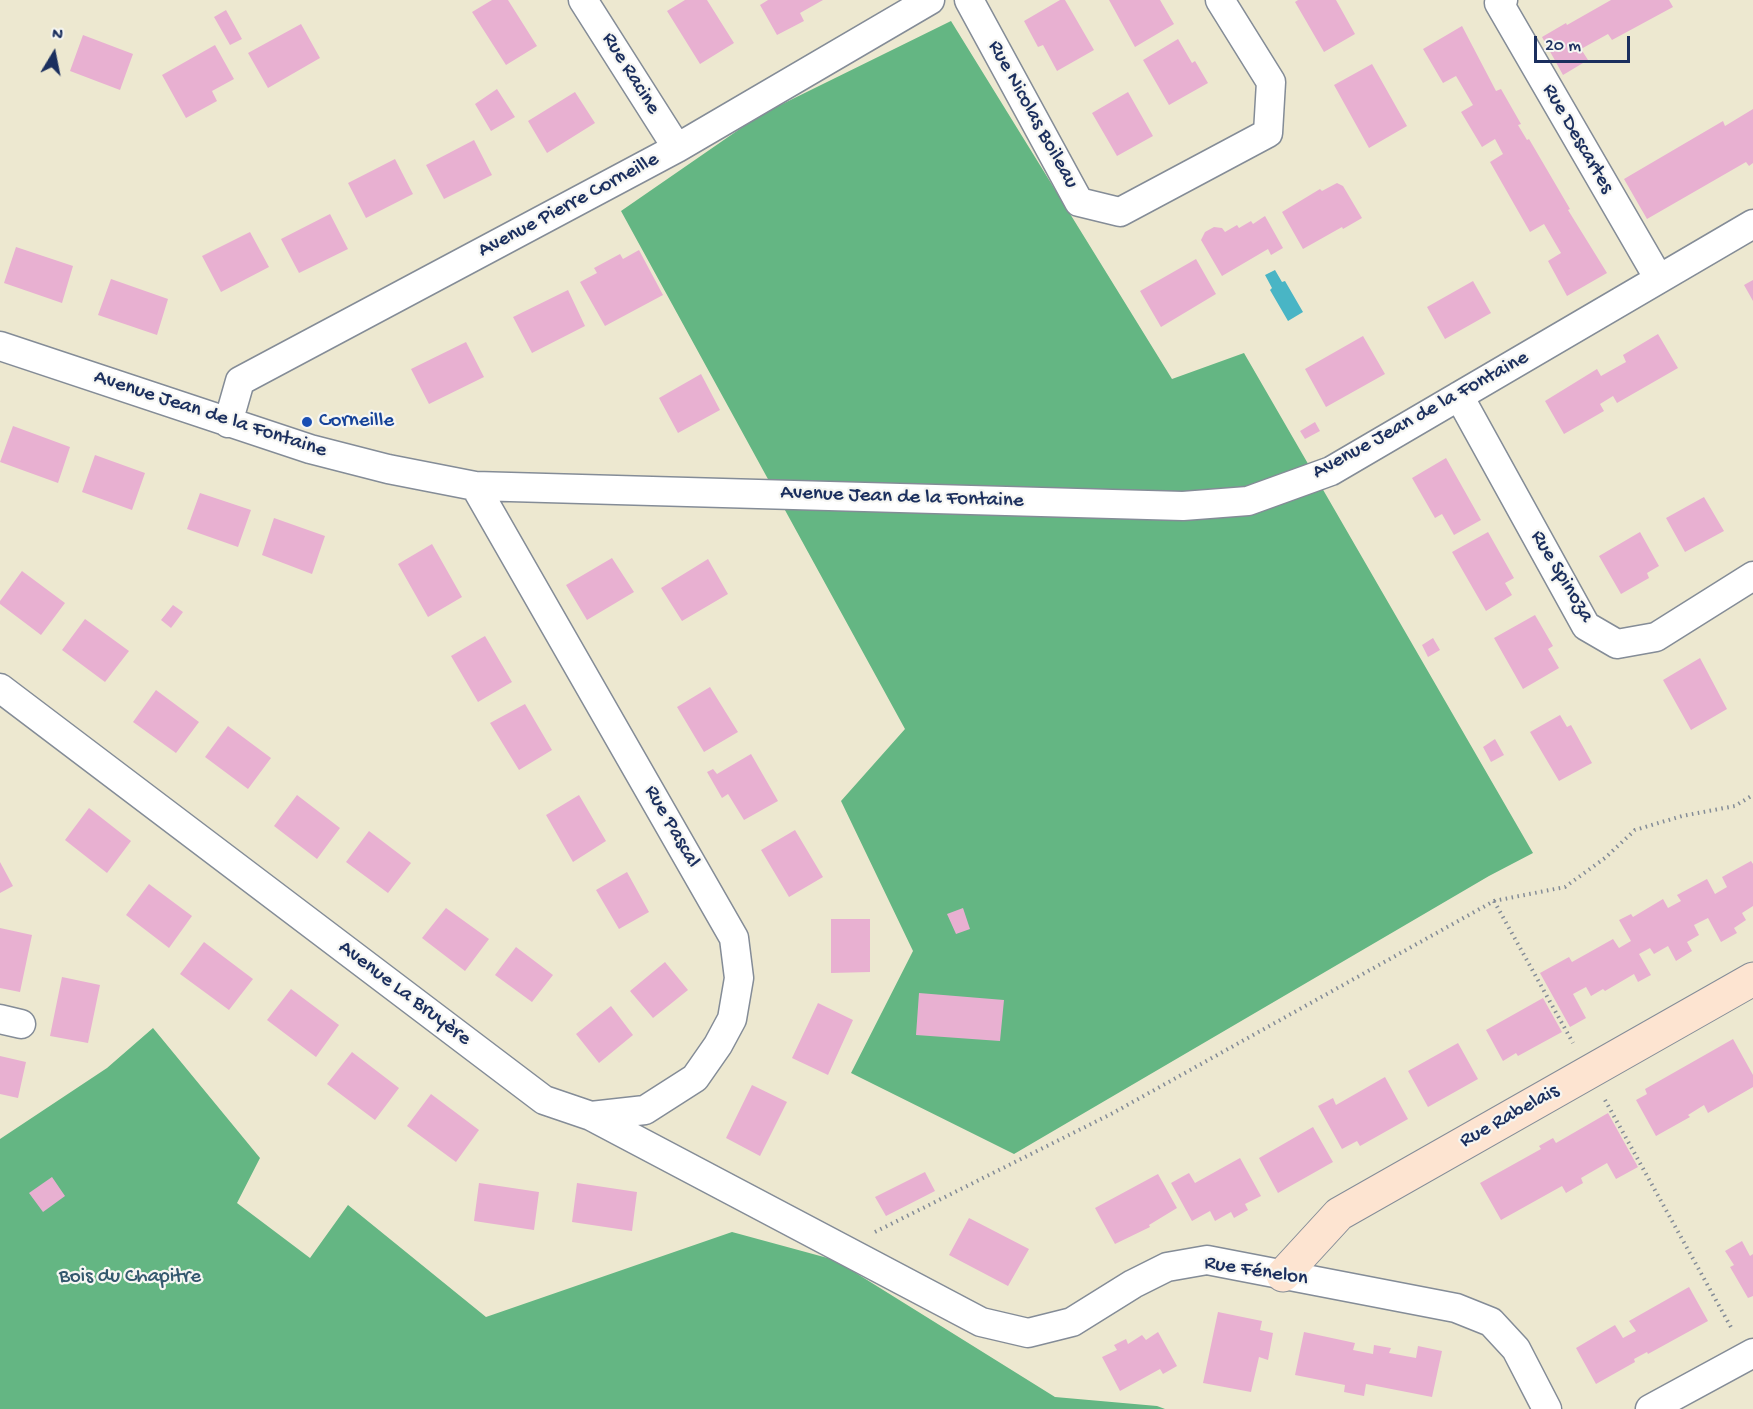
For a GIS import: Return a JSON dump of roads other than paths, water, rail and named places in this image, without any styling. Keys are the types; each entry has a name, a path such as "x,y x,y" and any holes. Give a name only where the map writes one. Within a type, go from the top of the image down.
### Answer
{"street":[{"name":"Rue Racine","path":"583,0 677,148"},
{"name":"Avenue Pierre Corneille","path":"228,423 240,381 677,148 930,0"},
{"name":"Rue Nicolas Boileau","path":"969,0 1079,202 1120,212 1268,133 1271,82 1220,0"},
{"name":"Rue Descartes","path":"1503,0 1499,3 1659,279"},
{"name":"Avenue Jean de la Fontaine","path":"0,346 310,449 388,469 475,486 1183,506 1248,501 1331,471 1753,224"},
{"name":"Rue Spinoza","path":"1459,396 1586,626 1617,644 1656,637 1753,576"},
{"name":"Rue Pascal","path":"475,486 734,938 739,978 732,1018 718,1045 695,1078 645,1110 591,1116"},
{"name":"Avenue La Bruyère","path":"0,688 544,1100 591,1116 840,1249"},
{"name":"Rue Rabelais","path":"1283,1275 1340,1214 1753,979"},
{"name":"Rue Fénelon","path":"840,1249 981,1322 1028,1333 1072,1322 1133,1284 1167,1267 1207,1260 1456,1308 1491,1322 1516,1349 1547,1409"},
{"path":"1650,1409 1750,1355"}],"water":[{"path":"1275,270 1282,282 1285,281 1303,312 1288,321 1270,290 1272,288 1265,275"}],"place":[{"name":"Corneille","path":"307,422"}],"park label":[{"name":"Bois du Chapitre","path":"130,1278"}]}
